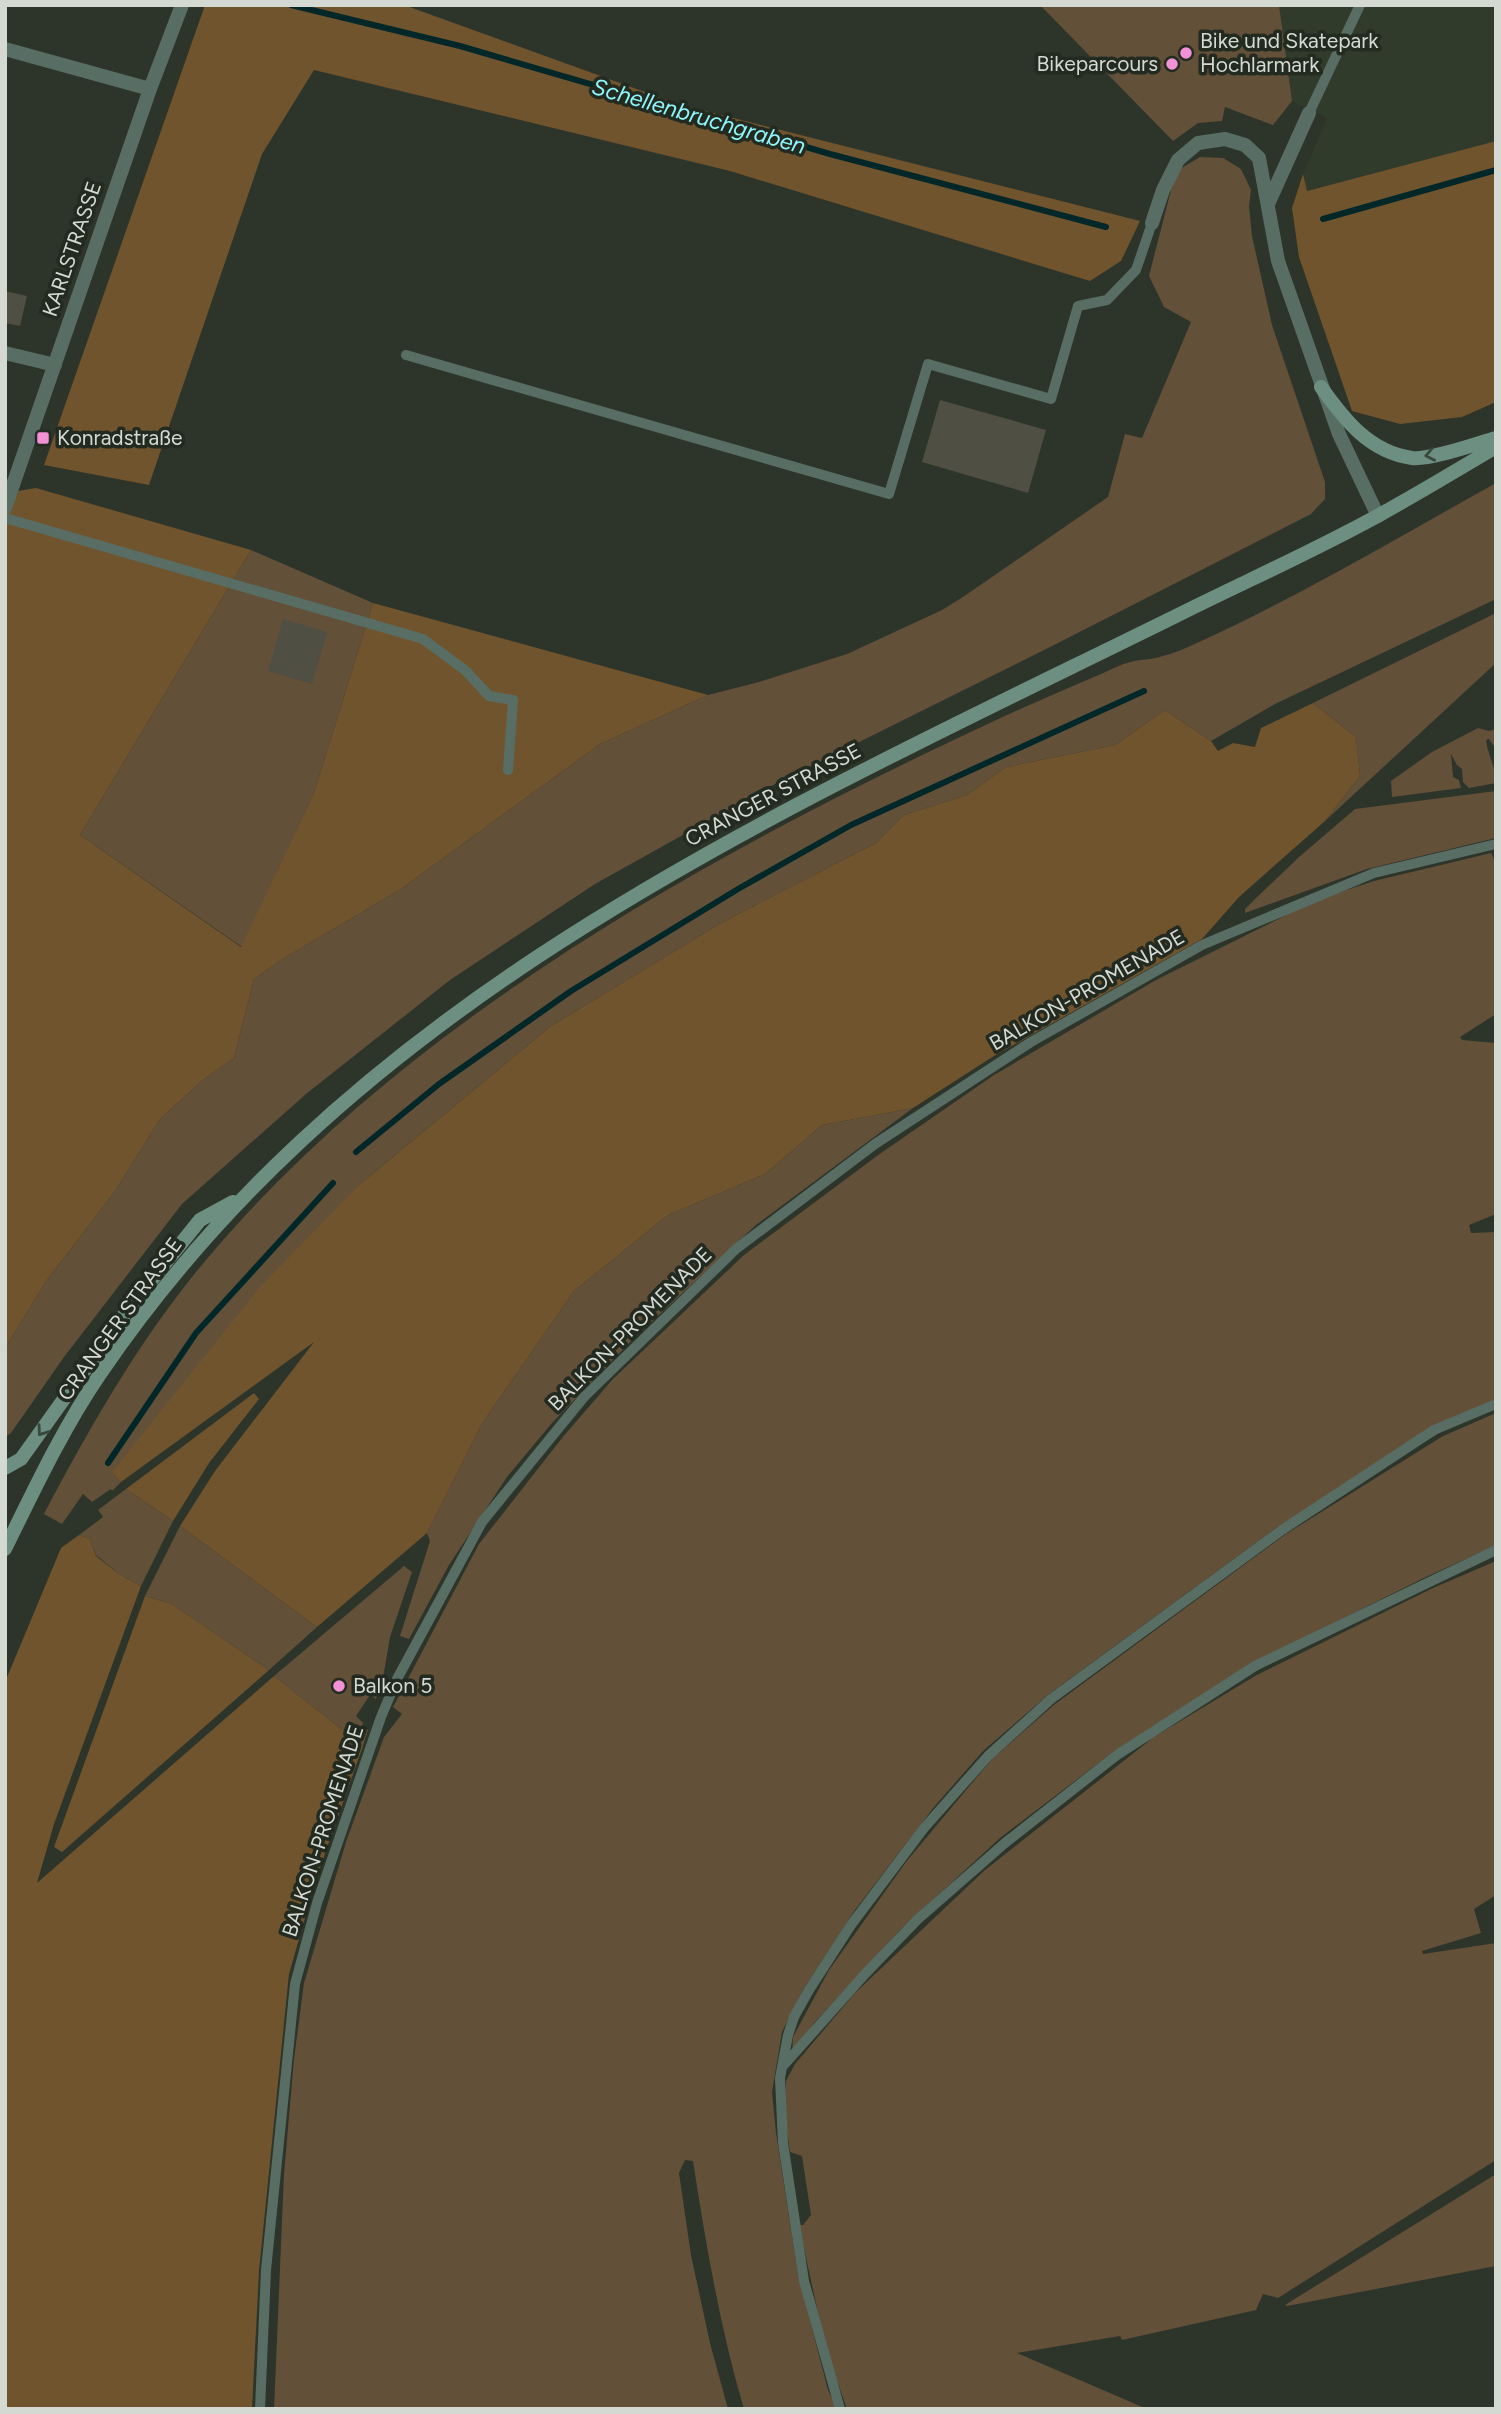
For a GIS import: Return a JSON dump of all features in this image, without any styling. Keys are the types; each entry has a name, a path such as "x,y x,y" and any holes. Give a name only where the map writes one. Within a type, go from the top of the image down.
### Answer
{"main road":[{"path":"1321,387 1342,417 1364,438 1392,452 1414,458 1448,452 1496,438"},
{"name":"CRANGER STRASSE","path":"5,1549 68,1426 100,1374 175,1274 243,1196 345,1100 493,985 611,908 734,838 846,778 1378,516 1496,447"},
{"name":"CRANGER STRASSE","path":"5,1468 21,1459 129,1308 200,1220 243,1196"}],"street":[{"name":"KARLSTRASSE","path":"5,508 149,89 182,5"},
{"path":"5,49 149,89"},
{"path":"1268,204 1309,113"},
{"path":"1152,223 1163,190 1178,160 1198,142 1225,139 1245,145 1259,158 1278,261 1343,445 1378,516"},
{"path":"5,353 55,365"}],"lane":[{"path":"1309,113 1360,5"},
{"path":"406,355 889,494 928,364 1051,399 1078,306 1107,300 1136,270 1152,223"},
{"path":"5,518 423,639 466,671 489,696 513,700 508,770"},
{"name":"BALKON-PROMENADE","path":"260,2409 266,2270 295,1984 317,1903 381,1717 397,1679 482,1522 584,1397 736,1249 875,1144 1031,1042 1202,945 1374,873 1496,844"},
{"path":"840,2409 804,2281 783,2143 780,2078 794,2017 850,1925 924,1828 988,1756 1051,1699 1282,1530 1434,1430 1496,1404"},
{"path":"783,2066 917,1920 1004,1843 1117,1755 1255,1666 1496,1549"}],"shaded area":[{"path":"205,5 404,5 678,104 1140,221 1121,261 1090,281 730,171 314,70 262,154 149,485 44,465"},
{"name":"Bike und Skatepark Hochlarmark","path":"1040,5 1279,5 1292,101 1273,125 1225,107 1222,121 1198,123 1173,141"},
{"path":"1279,5 1496,5 1496,141 1306,191 1303,174 1327,118 1292,101"},
{"path":"1496,141 1496,402 1462,417 1400,424 1352,411 1299,257 1292,208 1303,174 1307,191"},
{"path":"1200,157 1223,158 1241,169 1251,190 1249,206 1252,236 1272,325 1325,482 1325,499 1311,514 769,787 595,884 450,980 306,1094 182,1204 64,1357 11,1433 5,1437 5,1348 47,1280 115,1191 160,1119 203,1080 234,1058 254,979 281,960 401,889 600,744 708,695 847,654 942,610 1108,497 1125,434 1142,438 1191,322 1164,307 1149,276 1171,190 1180,169"},
{"path":"1496,483 1496,599 1275,704 1211,741 1165,710 1115,745 1006,767 967,795 904,815 876,843 721,923 551,1026 359,1185 113,1473 121,1482 112,1491 111,1489 92,1502 83,1494 62,1524 44,1514 118,1382 182,1289 206,1260 288,1171 380,1089 478,1013 581,942 689,877 798,817 1018,710 1119,666 1172,653 1235,625 1348,566"},
{"path":"36,488 251,550 80,835 241,947 314,793 373,603 708,695 600,744 401,889 281,960 254,979 234,1058 203,1080 160,1119 115,1191 47,1280 5,1348 5,493"},
{"path":"251,550 373,603 314,793 242,947 80,835"},
{"path":"1496,613 1496,663 1325,821 1360,776 1356,737 1313,703"},
{"path":"1313,703 1356,737 1360,776 1325,821 1239,897 1202,939 994,1056 913,1108 822,1125 765,1174 668,1215 574,1291 483,1422 427,1533 317,1627 180,1526 215,1471 314,1342 121,1482 112,1472 260,1287 359,1185 551,1026 721,923 876,843 904,815 967,795 1006,767 1115,745 1165,710 1211,741 1218,751 1233,743 1255,747 1261,728"},
{"path":"1478,728 1489,731 1496,729 1496,749 1489,739 1486,740 1496,783 1469,788 1463,782 1462,769 1451,754 1453,777 1459,780 1461,788 1392,797 1391,781 1432,752"},
{"path":"1496,791 1496,838 1367,869 1245,913 1245,909 1299,857 1355,809"},
{"path":"1491,853 1496,863 1496,1014 1460,1037 1462,1040 1496,1043 1496,1214 1469,1225 1471,1233 1496,1232 1496,1400 1279,1526 1049,1694 983,1751 934,1807 855,1910 803,1990 782,2032 772,2092 798,2274 828,2390 837,2409 744,2409 714,2286 693,2161 685,2160 679,2173 691,2255 728,2409 274,2409 284,2174 304,1983 346,1842 384,1737 402,1714 393,1707 479,1544 562,1438 613,1379 744,1255 881,1153 994,1075 1156,980 1319,899 1374,881"},
{"path":"913,1108 756,1225 632,1340 552,1423 507,1477 449,1565 409,1639 400,1636 430,1541 427,1533 483,1422 574,1291 668,1215 765,1174 822,1125"},
{"path":"254,1393 259,1399 209,1463 173,1521 126,1489"},
{"path":"1496,1413 1496,1545 1251,1664 1113,1752 1000,1838 900,1930 814,2023 792,2053 793,2037 829,1970 906,1862 992,1759 1055,1704 1286,1534 1443,1436"},
{"path":"126,1489 173,1521 141,1586 119,1574 96,1555 90,1539 79,1535 103,1517 98,1510"},
{"path":"180,1526 317,1627 269,1670 172,1604 145,1596"},
{"path":"79,1535 90,1539 96,1556 119,1574 141,1586 54,1824 37,1883 274,1676 363,1746 317,1876 289,1974 259,2271 252,2409 5,2409 5,1682 61,1548"},
{"path":"1496,1561 1496,1895 1474,1909 1481,1933 1422,1951 1423,1954 1496,1943 1496,2160 1278,2298 1263,2294 1256,2310 1122,2340 1120,2336 1017,2353 1147,2409 847,2409 826,2350 799,2225 803,2225 811,2215 802,2156 790,2152 784,2111 786,2081 795,2064 855,1993 985,1870 1154,1737 1255,1676 1433,1588"},
{"path":"404,1566 412,1572 390,1637 383,1678 376,1699 370,1695 356,1716 368,1730 363,1746 274,1676"},
{"path":"145,1596 172,1604 269,1670 62,1852 54,1847"},
{"path":"1496,2174 1496,2266 1285,2305"}],"building":[{"path":"5,291 27,296 20,326 5,323"},
{"path":"940,400 1046,430 1028,493 922,462"},
{"path":"283,619 327,632 312,684 268,671"}],"waterway":[{"name":"Schellenbruchgraben","path":"291,5 460,46 830,154 1106,227"},
{"name":"Schellenbruchgraben","path":"1323,219 1496,170"},
{"path":"356,1152 439,1084 571,991 738,889 851,825 1144,691"},
{"path":"108,1463 196,1333 333,1183"}],"place":[{"name":"Bike und Skatepark Hochlarmark","path":"1186,53"},
{"name":"Bikeparcours","path":"1172,64"},
{"name":"Konradstraße","path":"43,438"},
{"name":"Balkon 5","path":"339,1686"}]}
